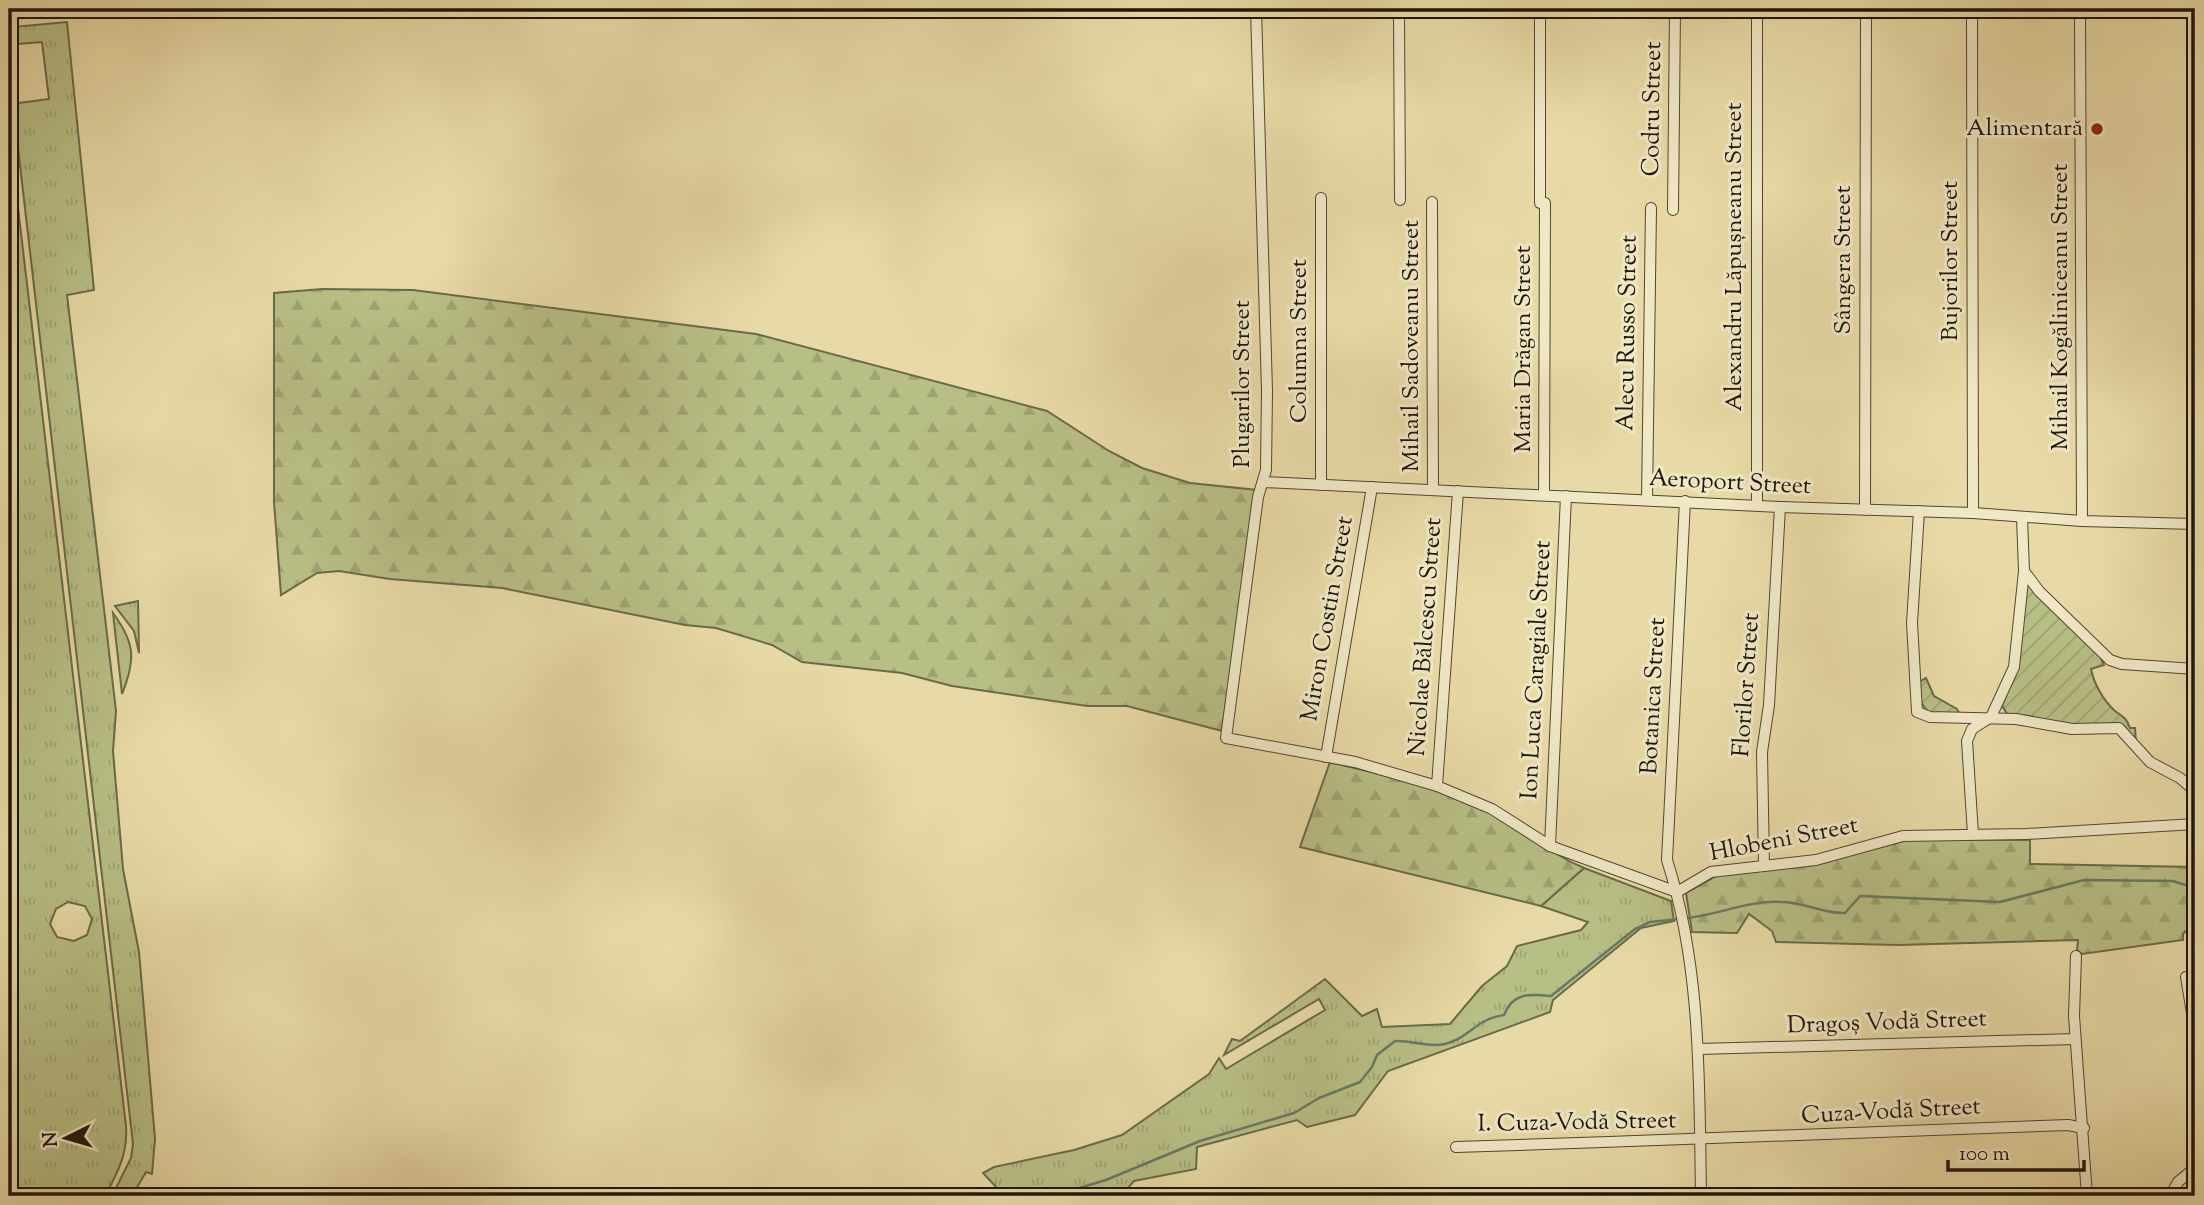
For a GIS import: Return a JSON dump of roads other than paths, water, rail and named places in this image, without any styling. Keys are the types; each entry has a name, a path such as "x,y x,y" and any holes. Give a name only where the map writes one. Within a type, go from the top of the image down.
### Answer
{"street":[{"name":"Plugarilor Street","path":"1256,9 1267,379 1263,481 1258,496 1226,737 1326,757"},
{"path":"1399,9 1400,200"},
{"name":"Maria Drăgan Street","path":"1540,9 1544,494"},
{"name":"Codru Street","path":"1673,210 1675,9"},
{"name":"Alexandru Lăpușneanu Street","path":"1757,9 1757,505"},
{"name":"Sângera Street","path":"1865,510 1866,9"},
{"name":"Bujorilor Street","path":"1972,9 1972,513"},
{"name":"Mihail Kogăliniceanu Street","path":"2080,9 2082,521"},
{"name":"Columna Street","path":"1321,198 1321,485"},
{"name":"Mihail Sadoveanu Street","path":"1432,202 1433,490"},
{"name":"Alecu Russo Street","path":"1647,500 1651,208"},
{"name":"Aeroport Street","path":"1263,481 1780,507 1972,513 2082,521 2195,524"},
{"name":"Miron Costin Street","path":"1326,757 1372,487"},
{"name":"Nicolae Bălcescu Street","path":"1437,786 1458,491"},
{"name":"Ion Luca Caragiale Street","path":"1550,846 1566,496"},
{"name":"Botanica Street","path":"1685,501 1667,860 1684,913 1699,1049 1700,1196"},
{"name":"Florilor Street","path":"1764,866 1762,752 1769,705 1780,507"},
{"path":"1919,511 1912,623 1917,712 1940,718 1991,717 2072,729 2119,728 2150,762 2180,778 2195,790"},
{"path":"1973,834 1967,741 1972,729 1991,717 2014,667 2024,571 2022,517"},
{"path":"2024,571 2039,591 2110,660 2122,664 2195,669"},
{"path":"1326,757 1355,762 1437,786 1492,809 1550,846 1677,892"},
{"name":"Hlobeni Street","path":"1677,892 1711,872 1816,860 1903,836 2195,824"},
{"path":"2076,956 2075,1040 2084,1128 2087,1196"},
{"path":"2186,977 2195,1031"},
{"name":"Dragoș Vodă Street","path":"1699,1049 2075,1040"},
{"name":"Cuza-Vodă Street","path":"1700,1141 2068,1125 2084,1128"},
{"name":"I. Cuza-Vodă Street","path":"1456,1147 1623,1140 1700,1141"},
{"path":"2170,1196 2178,1182 2195,1168"}],"waterway":[{"path":"1686,918 1769,902 1845,913 1860,896 2000,902 2084,880 2173,881 2195,888"},
{"path":"1052,1196 1106,1180 1200,1141 1294,1113 1319,1098 1360,1082 1372,1067 1377,1055 1395,1041 1433,1045 1454,1041 1486,1020 1504,1015 1517,998 1529,995 1551,996 1635,929 1650,922 1679,919"}],"place":[{"name":"Alimentară","path":"2097,129"}]}
